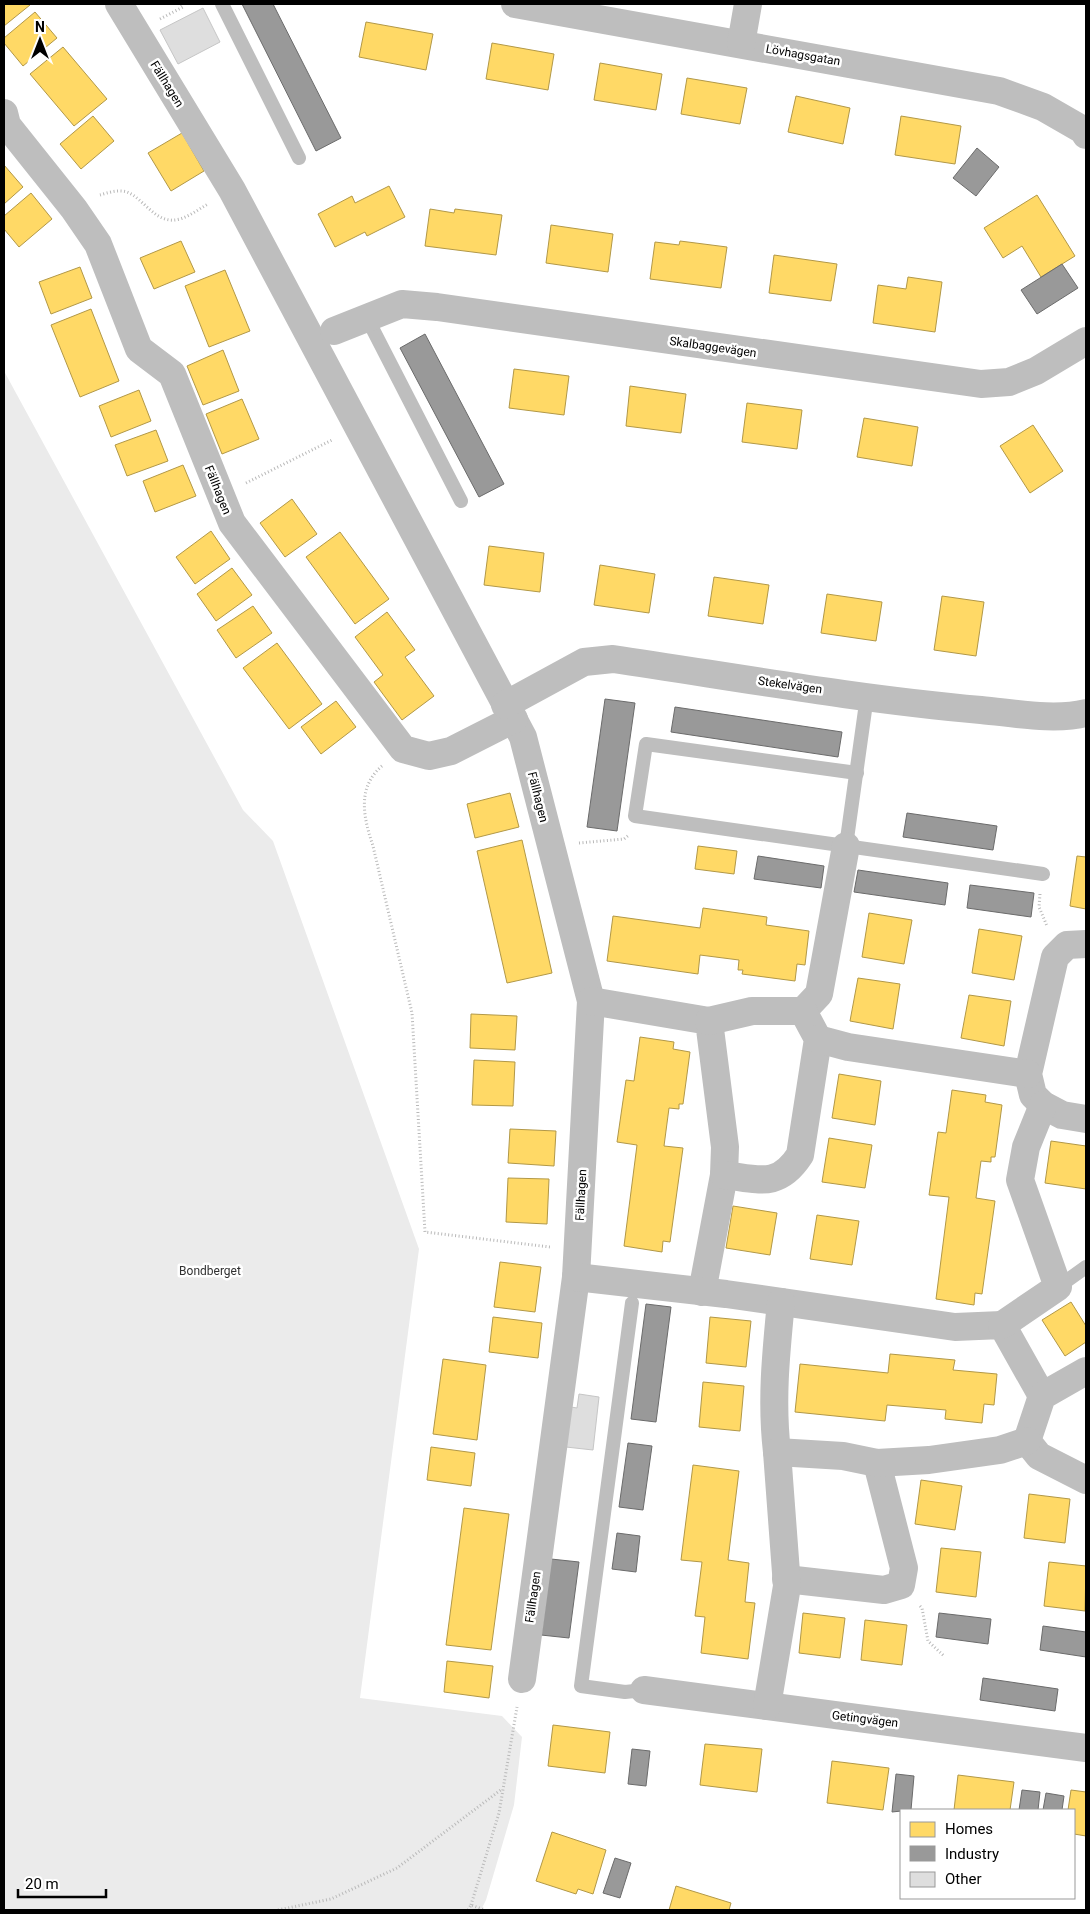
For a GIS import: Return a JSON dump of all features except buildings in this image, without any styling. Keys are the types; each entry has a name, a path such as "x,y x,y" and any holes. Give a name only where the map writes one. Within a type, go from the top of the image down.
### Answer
{"street":[{"name":"Fällhagen","path":"119,4 232,190 523,737 591,1002 577,1264 522,1679"},
{"name":"Lövhagsgatan","path":"515,4 575,9 741,44 999,91 1043,107 1085,130"},
{"path":"741,44 748,4"},
{"name":"Fällhagen","path":"4,113 7,125 74,209 98,244 139,348 172,374 232,523 403,749"},
{"name":"Skalbaggevägen","path":"334,331 402,304 437,307 981,384 1009,382 1027,375 1086,341"},
{"name":"Stekelvägen","path":"509,712 584,662 613,659 946,707 1034,715 1076,716 1086,713"},
{"path":"403,749 429,756 451,751 509,712"},
{"path":"591,1002 709,1021 752,1011 803,1011 820,994 846,846"},
{"path":"1074,947 1055,957 1028,1074 1033,1095 1043,1105 1062,1115 1086,1119"},
{"path":"724,1175 763,1180 779,1178 791,1169 800,1155 818,1039 803,1011"},
{"path":"702,1292 724,1175 725,1147 709,1021"},
{"path":"818,1039 848,1047 1028,1074"},
{"path":"577,1264 702,1292 954,1327 1002,1324 1058,1287 1020,1180 1026,1148 1043,1105"},
{"path":"767,1706 786,1579 777,1452 772,1417 781,1302"},
{"path":"1002,1324 1042,1396"},
{"path":"1027,1441 1042,1396 1086,1371"},
{"path":"777,1452 842,1456 877,1463 929,1460 991,1451 1027,1441"},
{"path":"1027,1441 1038,1456 1086,1480"},
{"path":"786,1579 884,1590 901,1585 904,1568 877,1463"},
{"name":"Getingvägen","path":"644,1690 1086,1748"}],"lane":[{"path":"222,4 299,158"},
{"path":"367,318 461,501"},
{"path":"846,846 867,696"},
{"path":"856,774 646,744 635,816 1043,874"},
{"path":"1058,1287 1086,1267"},
{"path":"632,1303 581,1686 624,1692 644,1690"}],"path":[{"path":"74,209 99,196 114,191 127,192 158,216 174,220 182,218 232,190"},
{"path":"220,495 358,427"},
{"path":"403,749 376,771 367,786 363,802 365,821 373,846 412,1013 425,1232 577,1264"},
{"path":"551,845 624,840 632,832 635,816"},
{"path":"1043,874 1038,907 1048,927 1074,947"},
{"path":"901,1585 922,1608 928,1641 944,1656"},
{"path":"468,1910 498,1814 522,1679"},
{"path":"278,1910 331,1899 397,1868 503,1788"},
{"path":"471,1905 485,1910"}],"green space":[{"name":"Bondberget","path":"4,371 243,810 273,841 419,1249 360,1698 502,1716 522,1737 514,1805 486,1900 481,1910 4,1910"}]}
